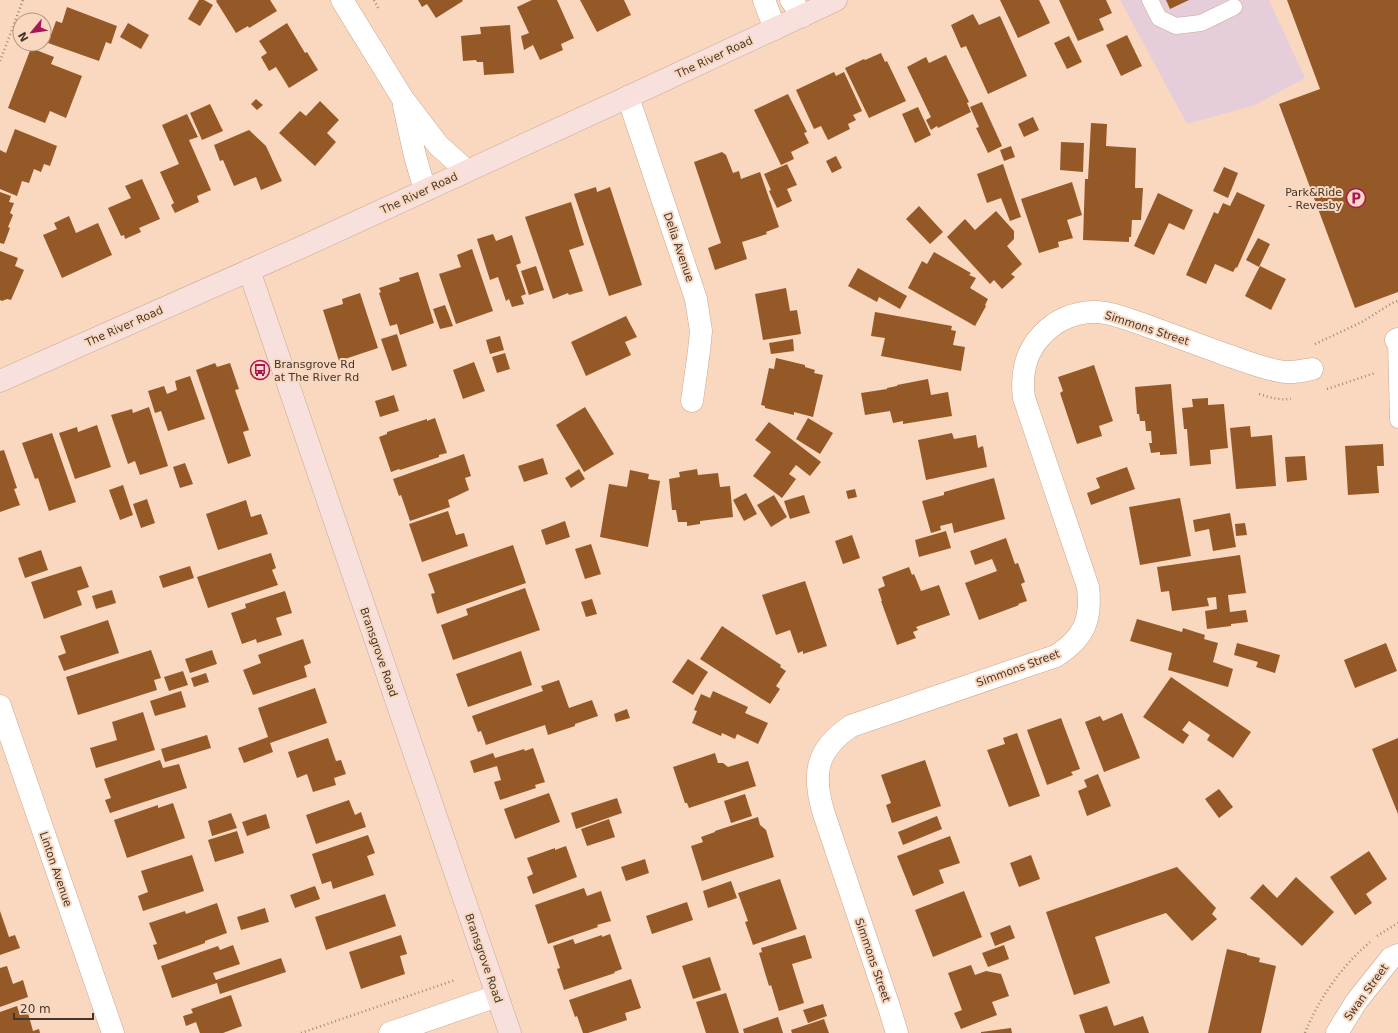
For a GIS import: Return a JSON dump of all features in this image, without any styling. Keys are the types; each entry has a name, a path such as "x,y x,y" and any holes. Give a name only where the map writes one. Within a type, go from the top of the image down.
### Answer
{"main road":[{"name":"The River Road","path":"0,381 249,270 628,97 775,28 797,8 836,0"},
{"name":"Bransgrove Road","path":"249,270 510,1033"}],"street":[{"path":"342,0 403,99 438,145 467,171"},
{"path":"764,0 775,28"},
{"name":"Delia Avenue","path":"628,97 696,299 701,331 692,401"},
{"path":"403,99 415,156 425,190"},
{"name":"Simmons Street","path":"897,1033 821,803 817,783 819,767 825,750 842,732 851,726 1056,656 1073,643 1086,624 1089,614 1090,601 1088,587 1024,398 1023,385 1026,360 1032,348 1046,330 1062,319 1085,313 1098,312 1124,318 1238,359 1280,372 1295,372 1312,369"},
{"name":"Linton Avenue","path":"0,706 113,1033"},
{"name":"Swan Street","path":"1337,1033 1356,1002 1391,958 1398,955"},
{"path":"390,1033 497,996"}],"lane":[{"path":"1150,0 1159,18 1176,26 1200,23 1234,7"},
{"path":"1397,340 1398,420"}],"path":[{"path":"0,61 23,0"},
{"path":"1312,369 1303,350 1362,322 1392,303 1398,301"},
{"path":"1322,391 1386,369 1398,368"},
{"path":"1258,393 1273,399 1282,400 1294,398"},
{"path":"1375,937 1398,923"},
{"path":"1305,1033 1311,1017 1340,972 1371,941"},
{"path":"301,1033 456,980"}],"shaded area":[{"path":"1120,0 1269,0 1305,78 1255,105 1187,124"}],"building":[{"path":"199,0 204,0 213,5 200,26 188,19"},
{"path":"270,0 277,11 249,28 248,26 236,33 216,1"},
{"path":"418,0 463,1 436,18 427,4 422,7"},
{"path":"532,0 557,0 574,38 561,44 563,50 540,60 533,45 524,50 521,36 529,33 517,7"},
{"path":"580,0 624,0 631,15 597,32"},
{"path":"1000,0 1039,0 1050,23 1018,38"},
{"path":"1059,0 1106,0 1112,13 1099,19 1104,30 1078,41"},
{"path":"1166,0 1189,0 1170,9"},
{"name":"Park&Ride - Revesby","path":"1287,0 1398,0 1398,292 1355,308 1279,104 1320,89"},
{"path":"67,7 117,26 111,44 106,42 99,61 52,44 52,32 56,21 62,23"},
{"path":"973,14 979,25 1000,16 1027,76 988,94 966,46 961,48 951,25"},
{"path":"128,23 149,35 141,49 120,37"},
{"path":"287,23 305,53 307,52 318,70 289,88 276,67 269,71 261,57 267,53 259,41"},
{"path":"510,25 514,73 484,75 483,62 477,62 476,60 463,61 461,36 481,34 480,27"},
{"path":"1127,35 1142,66 1121,76 1106,45"},
{"path":"1069,36 1082,62 1067,69 1054,43"},
{"path":"29,52 41,52 54,57 51,64 82,76 66,118 50,111 45,123 8,108"},
{"path":"881,53 885,62 887,61 906,101 869,118 845,68"},
{"path":"946,55 969,102 967,103 971,112 931,130 926,120 931,117 907,67 926,57 929,63"},
{"path":"834,72 836,76 844,72 862,111 853,115 856,120 848,124 850,129 828,140 821,126 814,129 796,90"},
{"path":"788,94 807,132 804,133 809,143 791,152 794,159 781,165 754,110"},
{"path":"256,99 263,105 257,110 251,104"},
{"path":"320,101 339,120 327,133 336,142 315,166 279,133 300,111 306,116"},
{"path":"982,102 1002,146 988,153 976,128 979,127 970,107"},
{"path":"210,104 223,131 202,140 190,113"},
{"path":"918,107 931,135 915,143 902,114"},
{"path":"187,114 198,137 189,140 211,190 197,196 199,202 175,213 171,205 174,203 160,172 179,164 162,125"},
{"path":"1033,117 1039,130 1024,137 1018,124"},
{"path":"1091,123 1107,124 1106,146 1136,148 1135,188 1143,188 1141,220 1132,220 1131,237 1129,237 1129,242 1083,240 1085,179 1088,179"},
{"path":"15,129 57,146 50,166 44,164 41,172 34,169 29,183 22,181 17,196 0,189 0,150 6,153"},
{"path":"249,130 266,146 282,181 261,190 256,177 234,186 223,160 220,161 214,145"},
{"path":"1061,142 1084,143 1083,172 1060,170"},
{"path":"1011,146 1015,157 1004,161 1000,150"},
{"path":"722,152 726,155 733,173 739,171 741,179 760,172 779,227 766,232 767,234 742,242 747,259 715,270 708,248 721,243 694,162"},
{"path":"836,156 842,168 832,173 826,161"},
{"path":"787,164 797,185 787,189 792,201 777,208 769,191 771,190 764,174"},
{"path":"1003,164 1021,217 1010,221 1001,198 987,203 977,174"},
{"path":"1224,167 1238,173 1228,198 1213,191"},
{"path":"142,179 160,219 139,228 141,232 125,239 124,235 121,236 108,208 131,198 125,186"},
{"path":"1072,182 1082,215 1067,220 1073,238 1058,242 1059,247 1039,253 1021,199"},
{"path":"596,187 597,192 610,187 642,285 609,296 574,194"},
{"path":"0,192 11,196 9,202 14,203 10,213 13,215 8,227 10,228 4,244 0,243"},
{"path":"1237,192 1265,205 1237,268 1236,267 1233,272 1215,264 1206,284 1186,275 1214,212 1218,214 1223,203 1230,206"},
{"path":"1158,193 1193,210 1184,230 1169,223 1154,255 1134,246"},
{"path":"571,202 584,245 569,250 583,291 569,295 568,293 553,299 525,217"},
{"path":"919,206 943,232 930,244 906,219"},
{"path":"996,211 1014,231 1014,239 1007,246 1022,264 1011,274 1015,277 1002,289 994,280 990,284 947,237 965,219 975,230"},
{"path":"69,216 76,233 98,223 112,255 62,278 43,235 57,229 54,223"},
{"path":"493,234 496,241 512,235 521,263 516,265 526,294 521,296 524,304 512,307 509,299 506,301 498,277 490,280 477,239"},
{"path":"1258,238 1270,244 1259,267 1246,260"},
{"path":"472,249 493,311 456,324 439,274 461,267 457,255"},
{"path":"0,251 18,258 15,266 24,270 11,300 0,300"},
{"path":"934,252 971,273 969,275 976,278 970,288 988,299 985,305 986,306 975,326 908,288 922,261 927,264"},
{"path":"536,266 544,290 529,295 521,271"},
{"path":"1260,266 1286,279 1271,310 1245,296"},
{"path":"858,268 907,296 900,309 879,297 877,302 848,286"},
{"path":"418,272 434,323 400,335 397,324 390,326 379,293 381,292 379,288 400,281 399,278"},
{"path":"786,288 790,311 797,310 801,334 763,340 755,294"},
{"path":"360,293 378,348 339,361 323,310 343,304 342,299"},
{"path":"445,305 453,326 440,329 433,309"},
{"path":"875,312 952,326 951,330 956,331 953,345 965,347 961,371 881,356 885,338 871,336"},
{"path":"626,316 637,337 625,342 631,355 586,376 571,342"},
{"path":"397,334 407,366 392,371 381,339"},
{"path":"500,336 504,350 490,354 486,340"},
{"path":"793,339 794,351 771,354 769,343"},
{"path":"505,353 510,369 497,373 492,357"},
{"path":"776,358 805,365 805,367 815,370 814,373 823,375 813,417 794,412 794,415 765,408 765,406 761,405 769,368 774,369"},
{"path":"474,362 485,391 463,399 453,370"},
{"path":"215,363 217,367 230,363 239,389 235,390 249,430 243,432 251,456 228,464 196,370"},
{"path":"1094,365 1113,421 1099,426 1102,436 1077,444 1060,393 1063,391 1058,377"},
{"path":"190,376 205,419 168,431 161,411 155,413 148,391 164,386 167,394 177,390 175,381"},
{"path":"928,379 931,395 948,392 952,416 903,424 903,421 893,423 890,411 865,415 861,393 887,389 897,385"},
{"path":"1171,384 1177,454 1160,455 1160,452 1151,453 1149,443 1152,443 1151,431 1146,431 1145,421 1140,421 1139,414 1137,414 1135,387"},
{"path":"394,395 399,411 380,417 375,401"},
{"path":"1208,398 1208,405 1224,404 1228,448 1210,450 1211,464 1190,466 1187,429 1184,429 1182,408 1193,407 1192,399"},
{"path":"149,407 168,466 140,475 135,461 128,464 111,415 132,409 133,413"},
{"path":"585,407 614,454 584,472 556,425"},
{"path":"435,418 447,453 439,455 439,457 391,472 379,437 387,434 387,432 427,419 427,421"},
{"path":"808,418 833,433 820,454 796,439"},
{"path":"769,422 821,462 810,476 796,465 789,474 796,479 782,498 753,476 771,452 755,440"},
{"path":"97,425 111,467 75,479 59,433 77,427 78,432"},
{"path":"1250,426 1251,437 1272,435 1276,486 1236,489 1230,428"},
{"path":"52,433 76,502 49,511 38,478 35,479 22,443"},
{"path":"952,433 954,439 976,435 978,448 983,446 987,467 926,480 918,440"},
{"path":"1383,444 1384,466 1377,466 1379,493 1348,495 1345,446"},
{"path":"4,450 17,488 14,489 20,505 0,512 0,451"},
{"path":"464,454 471,476 465,478 469,490 448,500 450,507 410,521 401,495 399,496 393,479"},
{"path":"1305,456 1307,480 1287,482 1285,457"},
{"path":"543,458 548,474 524,482 518,466"},
{"path":"185,463 193,484 180,488 173,467"},
{"path":"1127,467 1135,489 1091,505 1087,493 1100,488 1096,478"},
{"path":"579,469 585,479 571,488 565,478"},
{"path":"697,469 698,475 718,473 720,487 730,486 733,517 700,521 700,524 687,526 687,522 678,522 676,510 672,510 669,479 680,477 679,472"},
{"path":"630,470 649,474 648,479 660,481 648,547 600,537 609,484 627,487"},
{"path":"994,478 1005,519 954,533 952,523 940,526 941,530 931,533 922,501 944,495 944,492"},
{"path":"123,485 133,515 120,520 109,490"},
{"path":"855,489 857,497 848,499 846,491"},
{"path":"746,493 757,514 744,521 733,500"},
{"path":"774,495 787,517 771,527 757,505"},
{"path":"804,495 810,513 790,519 784,501"},
{"path":"1180,498 1191,556 1140,565 1129,507"},
{"path":"147,499 155,523 141,528 133,504"},
{"path":"246,500 251,517 261,514 268,534 218,550 206,514"},
{"path":"448,511 456,535 464,533 468,546 422,562 409,524"},
{"path":"1230,513 1236,547 1213,551 1209,529 1195,532 1193,520"},
{"path":"565,521 570,537 546,545 541,530"},
{"path":"1245,523 1247,535 1236,536 1235,524"},
{"path":"946,531 951,548 919,557 915,540"},
{"path":"852,535 860,558 843,564 835,541"},
{"path":"1006,538 1015,564 1018,563 1025,582 1021,584 1027,601 979,620 965,583 997,571 992,559 975,565 970,551"},
{"path":"591,544 601,574 585,579 575,549"},
{"path":"513,545 526,583 437,614 431,594 435,593 428,574"},
{"path":"41,550 48,570 25,578 18,558"},
{"path":"271,553 276,568 272,570 278,585 208,608 197,577"},
{"path":"1240,555 1246,593 1228,595 1230,612 1246,610 1248,622 1207,629 1205,611 1217,609 1216,597 1207,598 1209,606 1172,611 1169,591 1161,592 1157,567"},
{"path":"81,566 89,587 77,591 82,605 44,619 31,582"},
{"path":"190,566 194,578 163,588 159,576"},
{"path":"909,567 912,575 914,574 921,591 939,585 950,615 916,627 918,630 913,632 916,638 897,645 878,589 885,586 882,577"},
{"path":"805,581 827,646 803,654 803,651 798,653 790,630 776,635 762,595"},
{"path":"525,588 540,630 453,660 441,625 468,615 466,609"},
{"path":"112,590 116,603 96,609 92,596"},
{"path":"285,591 292,613 276,618 282,635 257,643 256,639 242,644 231,613 246,608 245,604"},
{"path":"592,599 597,614 586,617 581,602"},
{"path":"1137,619 1182,632 1183,628 1205,635 1204,639 1218,643 1213,662 1233,669 1228,687 1168,670 1172,653 1130,641"},
{"path":"108,620 119,653 64,671 58,656 66,653 60,636"},
{"path":"722,626 781,665 780,667 786,671 776,686 780,689 770,704 700,659"},
{"path":"303,639 311,663 304,666 307,677 253,695 243,670 261,663 258,655"},
{"path":"1237,643 1280,655 1275,673 1256,667 1258,662 1234,655"},
{"path":"1386,643 1397,671 1355,688 1344,660"},
{"path":"151,650 161,678 154,680 157,690 78,715 66,677"},
{"path":"212,650 217,664 190,673 185,659"},
{"path":"521,651 532,685 468,707 456,674"},
{"path":"688,659 708,672 693,695 672,682"},
{"path":"183,671 188,685 169,691 164,677"},
{"path":"206,673 209,682 194,687 191,678"},
{"path":"1171,677 1251,732 1233,758 1207,740 1210,735 1189,721 1182,730 1189,735 1183,744 1143,717"},
{"path":"559,680 569,708 592,700 598,716 548,735 545,725 486,745 481,731 478,732 472,716 543,691 541,686"},
{"path":"315,688 327,723 270,743 273,752 244,763 238,748 268,737 258,708"},
{"path":"181,691 186,707 155,716 150,701"},
{"path":"713,691 748,707 745,713 768,723 758,744 737,734 735,739 722,733 721,736 692,723 697,711 694,710 701,694 710,698"},
{"path":"627,709 630,718 616,722 614,714"},
{"path":"143,712 155,750 96,768 90,748 117,740 112,722"},
{"path":"1122,713 1140,758 1104,772 1085,722 1100,716 1103,721"},
{"path":"1061,718 1080,769 1071,772 1073,775 1047,785 1027,730"},
{"path":"1017,733 1040,796 1009,807 987,750 1005,744 1003,738"},
{"path":"207,735 211,748 165,762 161,749"},
{"path":"328,738 336,761 341,760 346,774 334,778 336,785 313,792 307,774 297,778 288,752"},
{"path":"1398,738 1398,814 1372,749"},
{"path":"533,748 545,782 535,785 536,788 500,800 494,782 501,780 497,766 474,773 470,761 493,753 495,758 524,749 525,751"},
{"path":"715,753 718,763 723,763 728,767 748,761 756,786 689,808 687,803 685,803 673,767"},
{"path":"160,760 163,768 179,764 187,788 110,813 105,800 111,798 104,779"},
{"path":"925,760 941,806 892,823 886,805 891,803 881,775"},
{"path":"1098,774 1111,806 1087,816 1078,791 1087,787 1084,780"},
{"path":"1219,789 1233,807 1219,818 1205,799"},
{"path":"549,793 560,822 515,839 504,809"},
{"path":"745,794 752,816 731,823 724,801"},
{"path":"617,798 622,813 576,829 571,813"},
{"path":"349,800 355,815 361,812 366,827 316,844 306,815"},
{"path":"173,803 185,838 127,858 114,820 158,805 158,808"},
{"path":"231,813 237,828 212,836 208,821"},
{"path":"266,814 270,828 247,836 242,822"},
{"path":"937,816 942,829 903,845 898,832"},
{"path":"758,817 760,825 766,830 774,857 702,881 691,846 703,842 701,837"},
{"path":"609,819 615,837 587,846 581,829"},
{"path":"237,831 244,853 215,862 208,840"},
{"path":"368,835 375,853 367,856 374,875 333,889 331,881 322,884 312,854"},
{"path":"950,836 960,863 939,870 944,883 913,896 897,856"},
{"path":"566,846 577,877 533,894 527,877 533,874 527,858 555,848 555,850"},
{"path":"1369,851 1387,879 1366,894 1372,903 1355,915 1330,877"},
{"path":"192,855 204,891 143,911 138,896 148,892 141,871"},
{"path":"1031,855 1040,879 1019,887 1010,863"},
{"path":"645,859 649,873 626,881 621,867"},
{"path":"1177,867 1216,908 1212,914 1217,919 1192,941 1166,913 1095,937 1110,983 1074,995 1046,912"},
{"path":"1296,877 1334,912 1302,946 1250,898 1263,884 1277,898"},
{"path":"780,879 797,929 753,945 745,922 748,921 738,893"},
{"path":"731,881 737,898 708,908 703,891"},
{"path":"315,886 320,899 295,908 290,895"},
{"path":"584,888 587,896 601,891 611,921 548,944 535,905"},
{"path":"964,891 982,937 933,957 915,910"},
{"path":"385,894 396,926 326,950 315,917"},
{"path":"687,902 693,920 652,934 646,916"},
{"path":"217,903 227,933 205,941 205,943 158,960 153,945 157,944 149,923 185,911 186,914"},
{"path":"265,908 269,922 241,930 237,917"},
{"path":"0,911 9,937 15,935 20,948 0,955"},
{"path":"1010,925 1015,938 995,946 990,933"},
{"path":"610,934 622,969 614,972 615,973 564,990 557,969 560,968 553,946 573,939 575,944 602,935 602,937"},
{"path":"401,935 407,954 400,956 405,974 361,989 349,952"},
{"path":"805,935 812,958 792,964 804,1003 779,1011 771,985 769,986 759,953 762,952 761,948"},
{"path":"233,945 240,964 213,973 216,980 281,958 286,972 220,994 217,983 172,998 161,966 218,946 220,950"},
{"path":"1004,945 1009,959 988,967 982,953"},
{"path":"1227,949 1260,958 1259,962 1276,966 1261,1033 1208,1033"},
{"path":"710,957 721,990 693,999 682,966"},
{"path":"971,965 975,975 986,971 1001,974 1009,996 992,1002 997,1015 961,1029 954,1013 962,1010 948,973"},
{"path":"7,966 13,984 23,980 28,997 0,1007 0,968"},
{"path":"631,979 641,1008 625,1013 627,1020 588,1033 583,1033 569,1000"},
{"path":"726,993 739,1033 706,1033 696,1002"},
{"path":"231,995 242,1026 223,1033 200,1033 196,1022 186,1026 183,1016 193,1013 191,1009"},
{"path":"823,1004 827,1016 808,1023 803,1010"},
{"path":"17,1006 20,1015 28,1013 33,1031 39,1029 40,1033 0,1033 0,1012"},
{"path":"1107,1006 1114,1026 1143,1016 1149,1033 1085,1033 1079,1015"},
{"path":"778,1017 783,1033 744,1033 743,1029"},
{"path":"824,1019 829,1033 792,1033 791,1030"},
{"path":"1011,1028 1012,1033 981,1033 981,1032"}],"place":[{"name":"Park&Ride - Revesby","path":"1356,198"},
{"name":"Bransgrove Rd at The River Rd","path":"260,370"}]}
